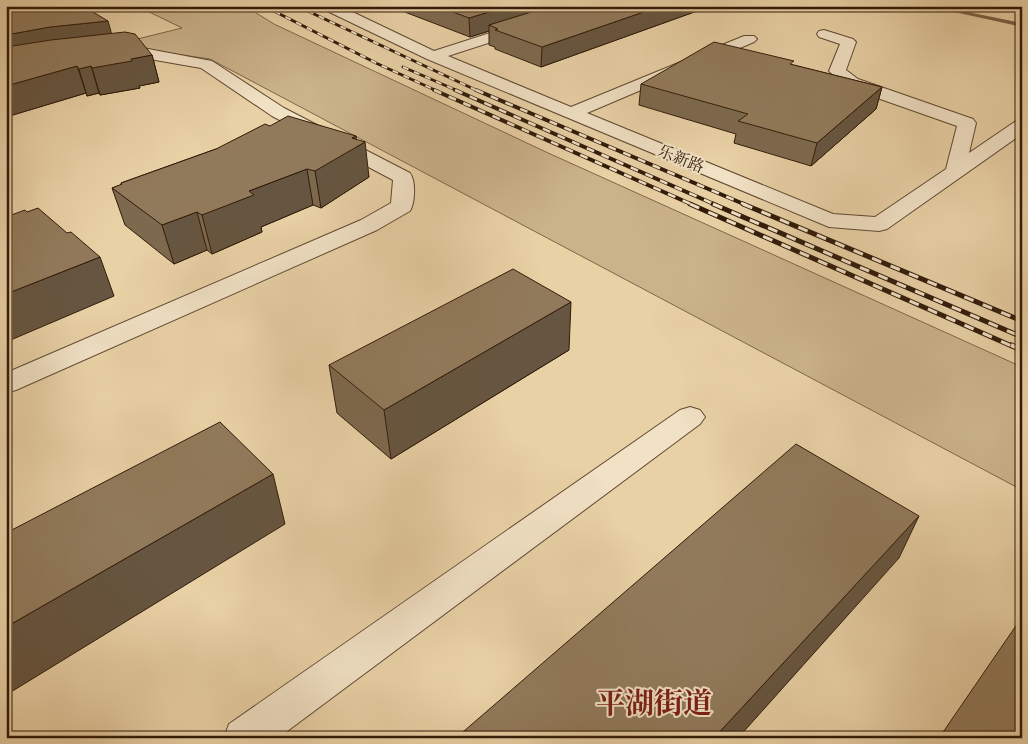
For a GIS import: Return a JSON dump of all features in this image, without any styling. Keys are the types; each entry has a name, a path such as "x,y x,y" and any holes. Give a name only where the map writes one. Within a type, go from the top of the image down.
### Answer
{"street":[{"name":"乐新路","path":"328,6 433,56 829,220 879,224 1022,125"},
{"path":"433,56 589,6"},
{"path":"824,34 848,42 838,71 852,83 967,123 955,171"},
{"path":"572,113 749,39"},
{"path":"6,384 369,225 402,206 403,177 278,112 206,64 132,51 96,55"},
{"path":"244,738 690,417"}],"shaded area":[{"path":"137,6 245,6 274,24 546,152 1022,367 1022,490 210,59 113,45 182,28"}],"building":[{"path":"6,6 83,6 108,21 50,27 6,35"},
{"path":"437,6 509,6 469,18"},
{"path":"551,6 661,6 542,47 495,30 498,29 489,25"},
{"path":"125,32 135,34 152,55 131,59 132,61 92,68 91,66 79,69 77,66 6,86 6,47"},
{"path":"714,42 794,61 790,64 882,87 817,143 738,121 748,114 641,84"},
{"path":"288,116 356,136 352,138 365,142 315,171 307,169 249,191 254,195 202,215 197,212 162,225 112,188 121,183 216,149 265,124 270,126"},
{"path":"38,208 67,233 71,232 100,257 6,294 6,217 25,210 27,212"},
{"path":"513,269 571,302 384,410 329,365"},
{"path":"220,422 273,474 6,627 6,533"},
{"path":"796,444 919,516 714,738 456,738"},
{"path":"1022,617 1022,738 939,738"}],"waterway":[{"path":"929,6 1022,25"}],"railway":[{"path":"264,6 378,64 437,91"},
{"path":"297,6 478,91"},
{"path":"403,67 458,91"},
{"path":"434,90 693,205"},
{"path":"455,90 716,205"},
{"path":"476,90 746,205"},
{"path":"690,204 1014,347"},
{"path":"713,204 1022,337"},
{"path":"743,204 1022,321"},
{"path":"1011,345 1022,350"}],"district":[{"name":"平湖街道","path":"654,705"}]}
